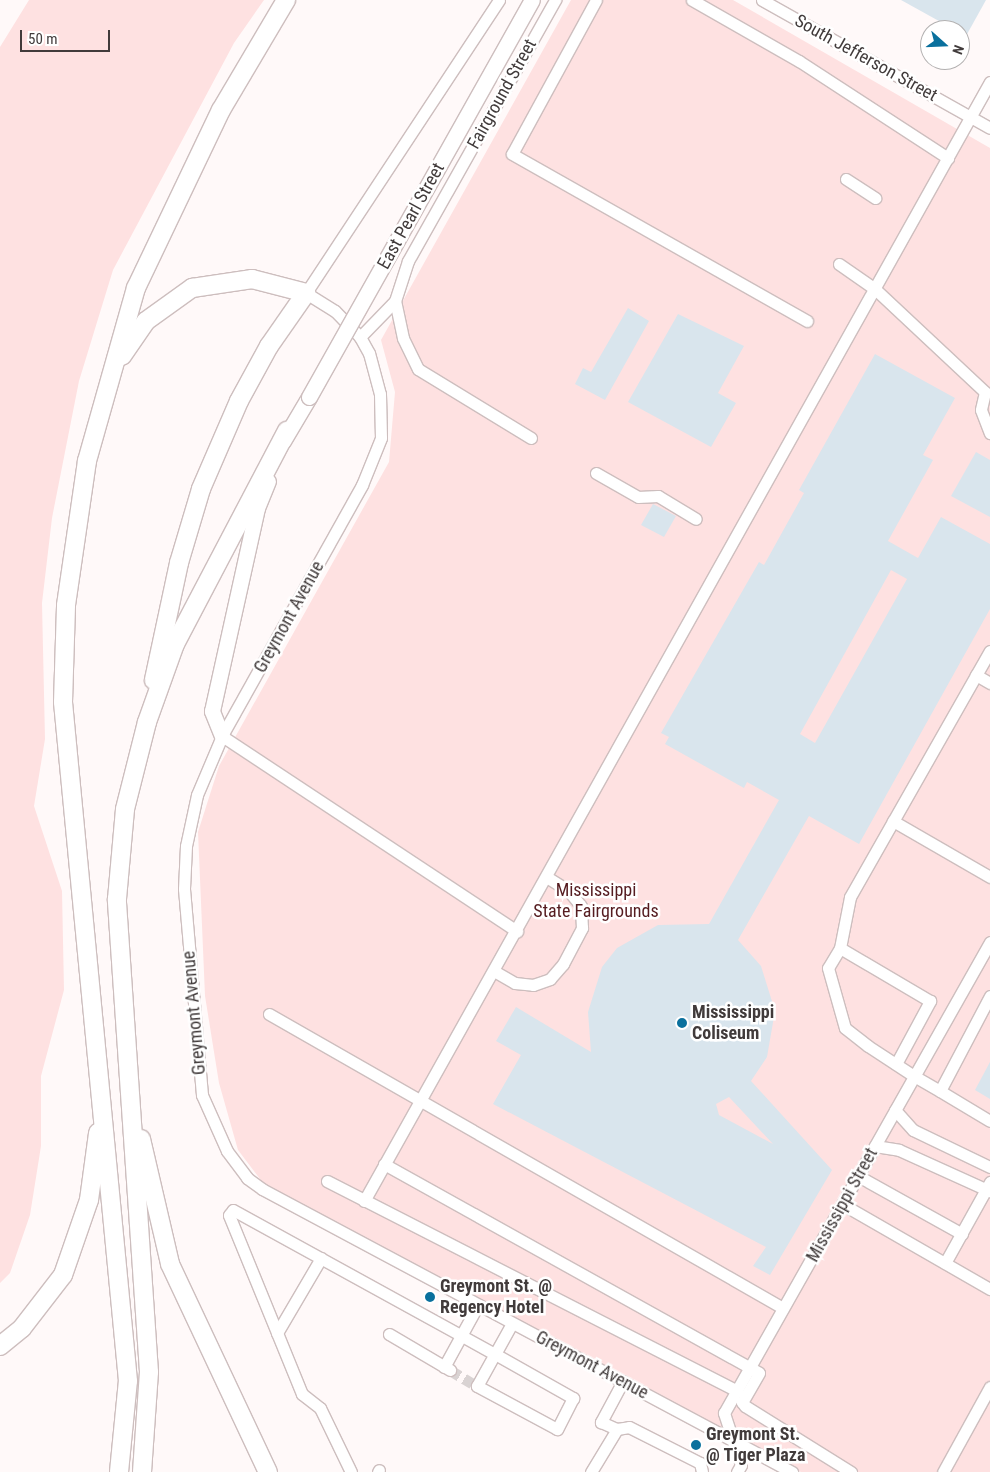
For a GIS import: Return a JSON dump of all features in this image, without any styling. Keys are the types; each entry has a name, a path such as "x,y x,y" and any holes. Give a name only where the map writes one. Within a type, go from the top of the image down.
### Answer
{"highway":[{"path":"119,1472 128,1381 103,1103 63,702 66,605 86,470 136,288 172,205 221,110 286,0"},
{"path":"112,370 146,321 192,288 252,279 306,293 269,346 239,400 201,489 178,563 147,722 125,809 117,899 149,1372 142,1472"},
{"path":"147,722 175,644 287,431"},
{"path":"129,1083 170,1264 268,1472"},
{"path":"0,1346 22,1328 63,1275 89,1200 103,1103"}],"main road":[{"name":"East Pearl Street","path":"222,736 212,711 258,508 287,431 309,397 532,0"}],"street":[{"path":"306,293 499,0"},
{"name":"Fairground Street","path":"395,301 408,261 555,0"},
{"path":"596,0 512,154 807,321"},
{"path":"692,0 800,61 948,158"},
{"name":"South Jefferson Street","path":"762,0 990,128"},
{"path":"364,1201 517,931 990,82"},
{"path":"846,178 876,198"},
{"path":"839,264 875,289 987,395 981,410 990,433"},
{"name":"Greymont Avenue","path":"306,293 335,311 360,336 380,394 381,438 375,458 222,736 197,796 184,866 199,1072 209,1117 237,1166 262,1189 792,1472"},
{"path":"360,336 395,301"},
{"path":"395,301 403,338 418,369 531,438"},
{"path":"596,473 638,497 658,496 696,519"},
{"path":"990,651 850,897 840,948 828,968 845,1028 914,1076 990,1120"},
{"path":"976,675 990,683"},
{"path":"222,736 517,931"},
{"path":"893,821 990,876"},
{"path":"494,971 515,983 533,984 550,979 564,964 582,928 581,906 569,891 547,877"},
{"name":"Mississippi Street","path":"737,1472 741,1465 724,1413 990,942"},
{"path":"840,948 930,1001 896,1064"},
{"path":"940,1091 990,996"},
{"path":"269,1014 783,1308"},
{"path":"896,1110 913,1130 990,1167"},
{"path":"875,1146 900,1150 989,1187 945,1263"},
{"path":"384,1164 759,1373 742,1402 745,1406 851,1472"},
{"path":"858,1176 962,1234"},
{"path":"327,1181 737,1391"},
{"path":"842,1204 990,1288"},
{"path":"351,1472 320,1408 302,1394 229,1215 234,1210 495,1354 573,1398 557,1429 474,1384 495,1354 512,1323"},
{"path":"277,1333 321,1258"},
{"path":"389,1334 447,1368 478,1305"},
{"path":"622,1381 601,1422 617,1430 629,1428 682,1454 700,1463 702,1472"},
{"path":"943,1472 990,1387"},
{"path":"590,1472 617,1430"}],"green space":[{"path":"29,0 264,0 234,43 113,270 79,381 52,518 42,603 45,739 34,806 62,891 64,990 41,1076 41,1146 30,1215 10,1273 0,1283 0,47"},
{"name":"Mississippi State Fairgrounds","path":"571,0 733,0 990,148 990,1472 801,1472 263,1183 238,1150 219,1083 205,996 198,832 219,766 389,462 395,392 381,340"}],"building":[{"path":"901,0 986,0 970,29 970,20 937,20"},
{"path":"628,308 649,321 605,400 575,384 583,368 591,372"},
{"path":"678,314 744,346 718,393 736,403 711,447 628,402"},
{"path":"875,354 955,398 923,455 933,460 888,541 918,558 941,517 990,544 990,609 859,844 809,816 738,940 761,966 775,1011 767,1057 751,1081 832,1170 770,1275 753,1266 766,1247 493,1104 521,1055 496,1041 516,1007 591,1052 588,1012 602,967 617,948 658,925 709,924 779,800 747,782 744,788 665,744 669,737 661,733 759,562 764,565 804,493 799,490","holes":["891,570 907,579 815,743 800,734","729,1097 773,1144 719,1115 716,1104"]},
{"path":"976,452 990,460 990,517 951,496"},
{"path":"653,504 676,516 664,537 641,525"},
{"path":"990,1062 990,1099 975,1090"}],"tunnel":[{"path":"450,1370 472,1383"}],"place":[{"name":"Mississippi Coliseum","path":"682,1023"},
{"name":"Greymont St. @ Regency Hotel","path":"430,1297"},
{"name":"Greymont St. @ Tiger Plaza","path":"696,1445"}]}
